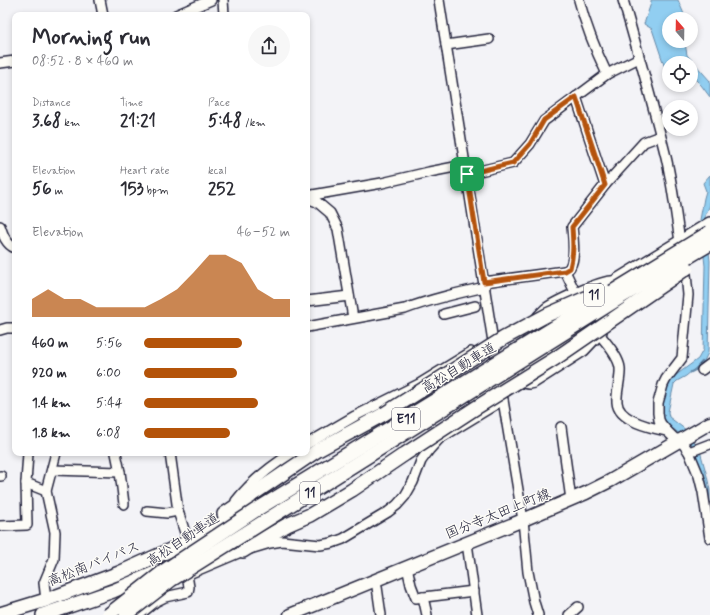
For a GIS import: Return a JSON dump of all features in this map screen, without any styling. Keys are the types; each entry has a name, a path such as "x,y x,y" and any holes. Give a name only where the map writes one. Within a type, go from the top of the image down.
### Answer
{"highway":[{"name":"高松南バイパス","path":"0,614 46,600 118,573 188,542 253,506 710,224"},
{"name":"高松自動車道","path":"108,615 164,571 256,510 710,232"},
{"name":"高松自動車道","path":"126,615 171,580 614,302 710,244"},
{"name":"高松南バイパス","path":"50,614 113,591 191,558 286,508 500,381 710,248"},
{"path":"243,551 287,525 310,515 346,494 474,409 556,358 710,252"},
{"path":"310,455 384,414 504,338 547,315 648,270"},
{"path":"188,542 228,510 309,456"}],"main road":[{"name":"国分寺太田上町線","path":"290,615 571,500 610,481 685,439 710,423"}],"street":[{"path":"100,0 102,12"},
{"path":"183,12 211,0"},
{"path":"224,0 224,12"},
{"path":"439,0 523,520 528,572 538,615"},
{"path":"579,0 583,17 592,42 607,74"},
{"path":"623,0 666,158 674,198 680,242 689,262 686,274 688,296 682,358 663,385 658,403 659,420 674,438 685,439 693,450 705,483 703,492 710,538"},
{"path":"446,45 489,39"},
{"path":"310,196 382,183 429,172 466,170 513,163 530,144 544,120 607,74 639,58"},
{"path":"0,63 12,61"},
{"path":"576,97 605,185"},
{"path":"310,326 405,309 419,303 485,284 565,271 570,268 573,258 574,249 572,227 605,185 644,142 660,136"},
{"path":"310,198 317,202 330,213 338,229 353,318"},
{"path":"0,226 5,240 12,246"},
{"path":"565,271 576,294"},
{"path":"528,336 529,330 537,317 553,304 603,282 616,282"},
{"path":"500,381 524,382 528,384 534,382 584,351 644,290"},
{"path":"448,295 448,313 475,306"},
{"path":"310,301 349,296"},
{"path":"0,330 12,328"},
{"path":"600,334 615,356 620,367 617,402 619,410 626,417 649,428 667,431"},
{"path":"310,442 355,416 419,384 471,352 479,349 496,356"},
{"path":"702,370 710,364"},
{"path":"113,591 137,588 187,574 243,551 270,543 282,542 320,545 332,543 342,539 388,512 397,505 405,496 413,482 421,462 439,439 503,400"},
{"path":"561,427 571,500"},
{"path":"693,450 710,444"},
{"path":"0,526 27,525 26,482 28,456"},
{"path":"46,600 44,583 54,559 55,532 46,491 52,470 53,456"},
{"path":"117,456 124,504"},
{"path":"170,456 178,512 188,542"},
{"path":"228,510 238,498 265,472 287,456"},
{"path":"52,470 120,472"},
{"path":"26,482 46,491"},
{"path":"147,510 167,513 178,512"},
{"path":"467,543 477,615"},
{"path":"407,568 416,598 474,591"},
{"path":"139,615 155,602 166,597 188,592 189,587 187,574"},
{"path":"376,580 381,615"},
{"path":"423,597 426,615"},
{"path":"569,615 578,607"}],"water":[{"path":"651,0 678,0 683,12 662,12 662,48 686,48 688,56 662,56 662,59 652,29 644,24"},
{"path":"698,67 710,81 710,97 698,82"},
{"path":"710,175 710,205 705,216 710,261 708,353 704,361 674,384 668,412 669,417 686,430 700,451 710,490 710,524 704,485 692,445 664,422 661,413 667,385 672,378 698,359 703,350 705,266 700,220 706,191 703,183"}],"waterway":[{"path":"691,372 695,370 702,362"}],"route":[{"path":"576,97 605,185 572,227 574,249 570,268 565,271 484,282 467,174 513,163 530,144 544,120 576,97"}]}
